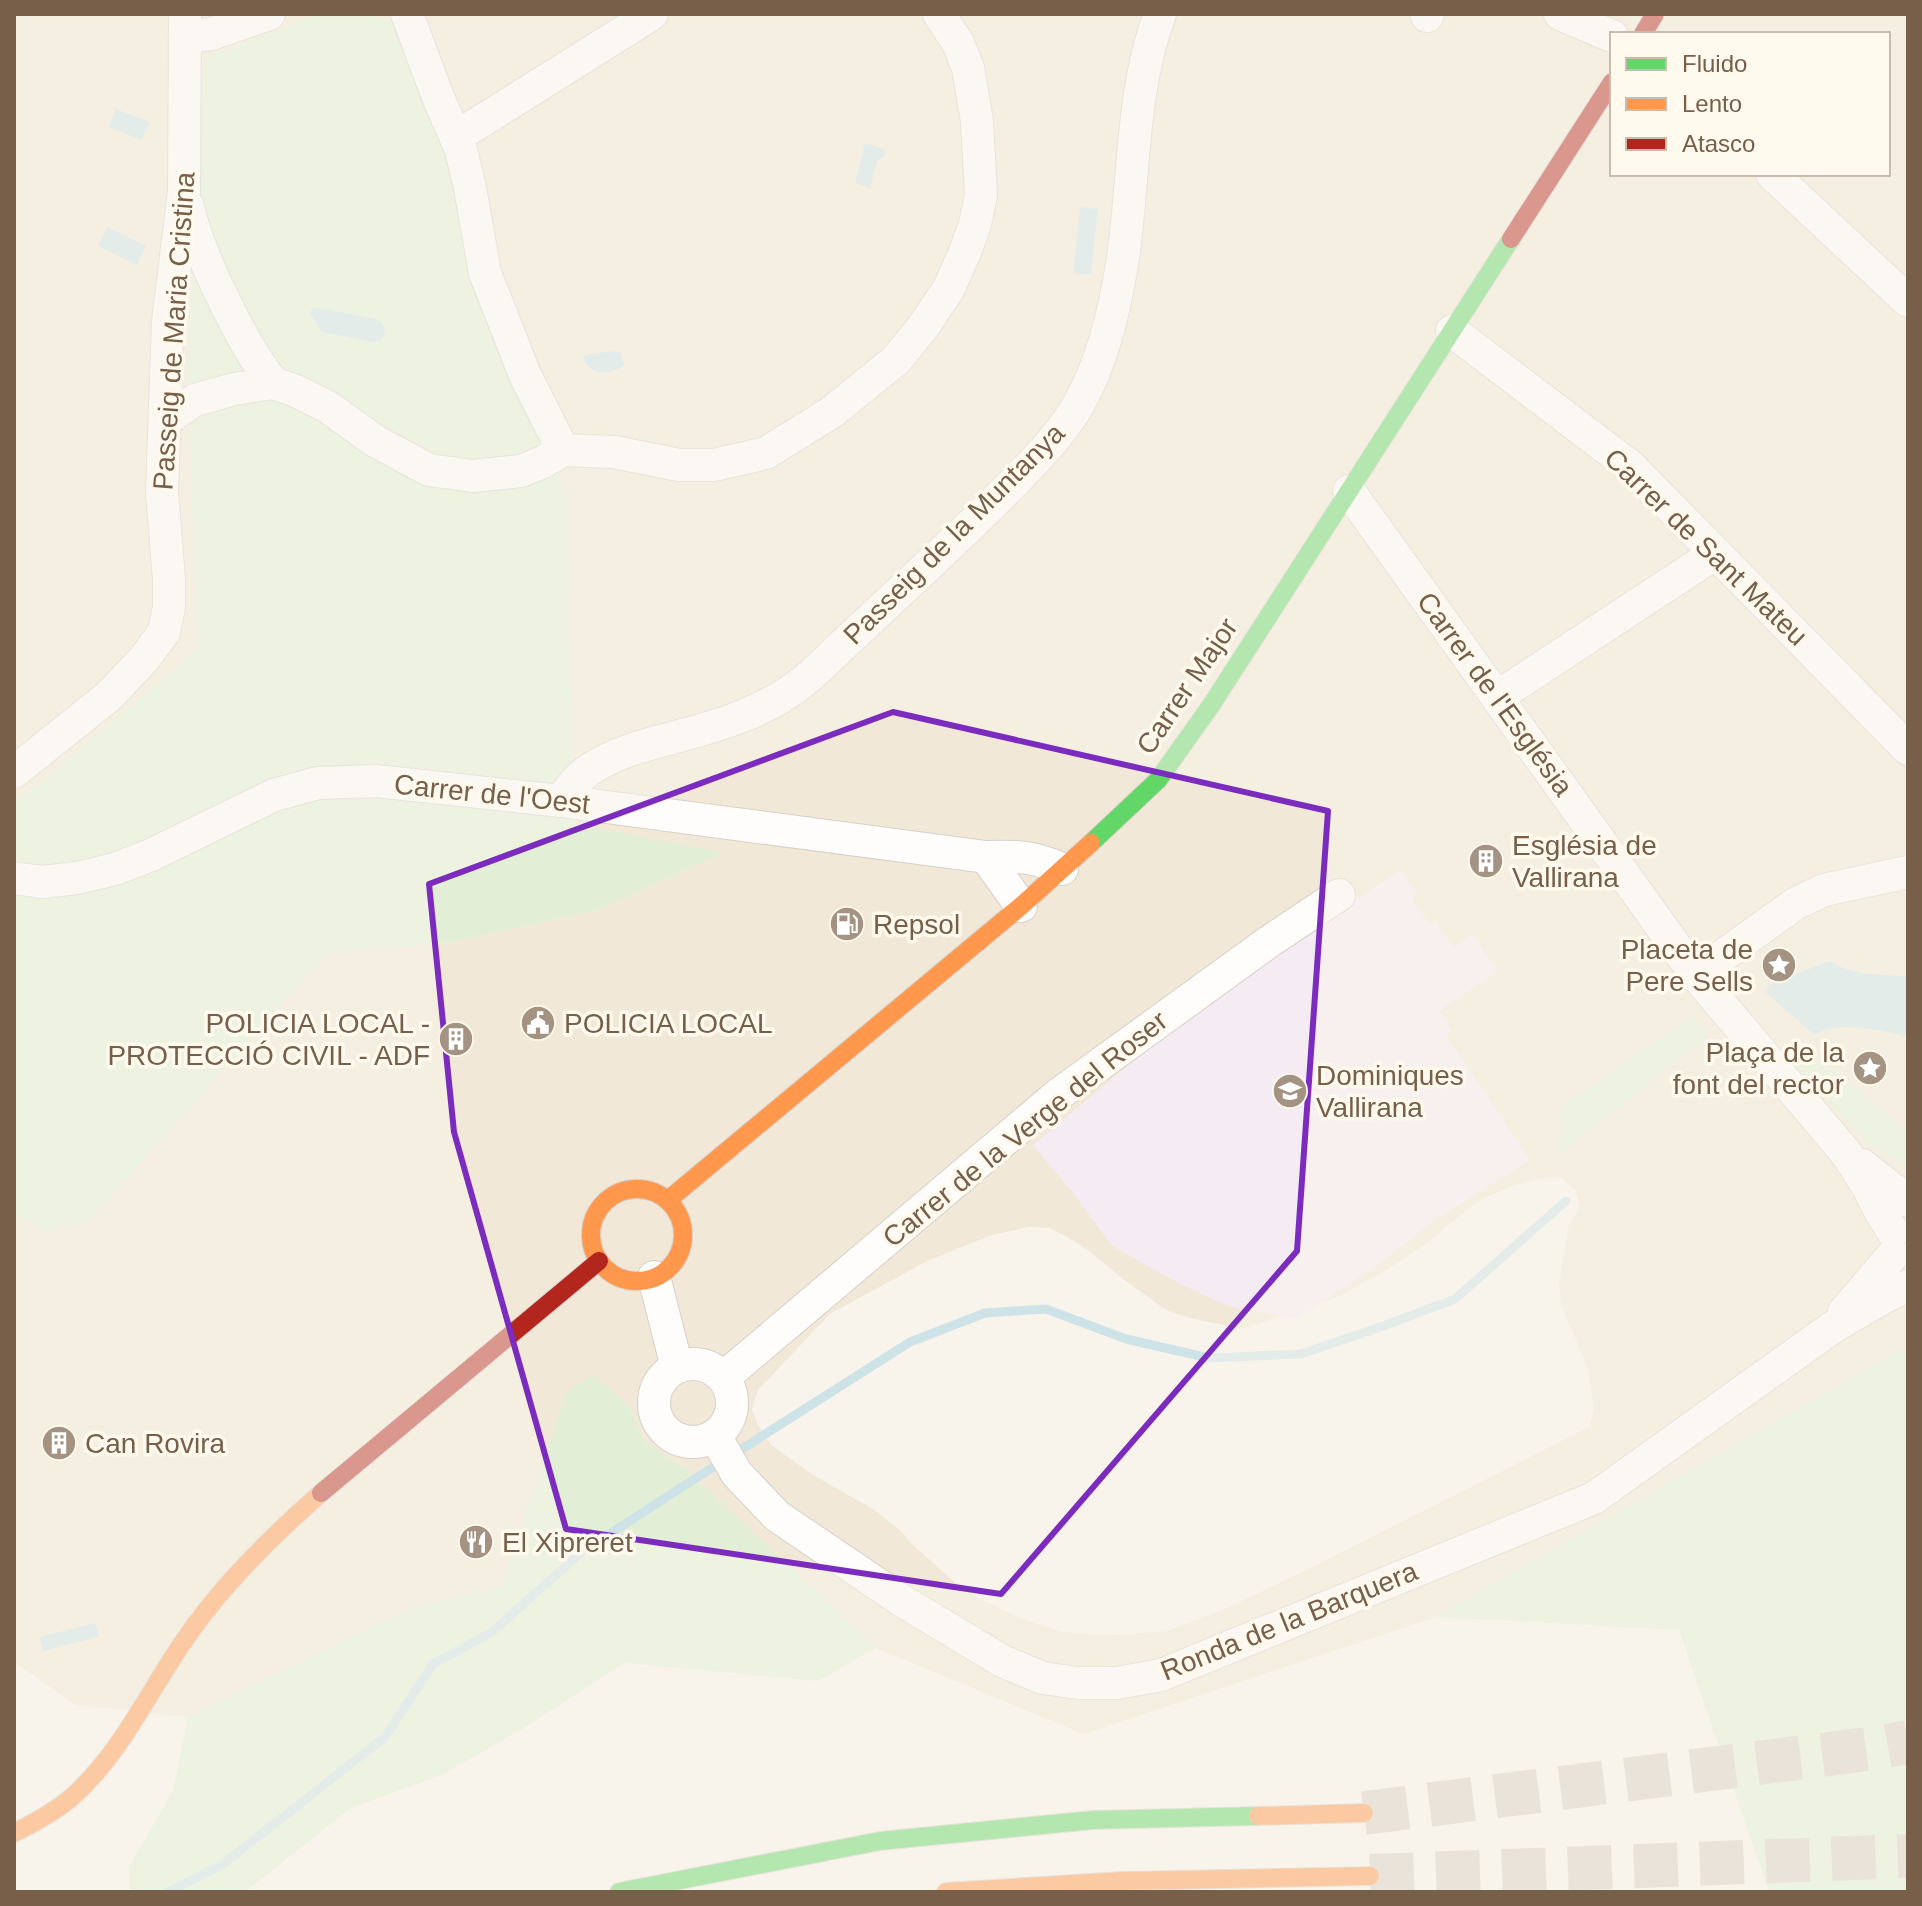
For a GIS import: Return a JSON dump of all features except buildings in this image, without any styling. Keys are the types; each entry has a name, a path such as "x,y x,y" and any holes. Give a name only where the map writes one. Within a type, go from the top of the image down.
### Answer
{"main road":[{"path":"1644,32 1655,14"},
{"name":"Carrer Major","path":"668,1200 1021,906 1158,780 1212,704 1610,85"},
{"path":"638,1188 660,1194 668,1200 682,1223 684,1238 679,1255 667,1269 654,1277 636,1281 609,1272 593,1249 593,1222 599,1209 610,1198 638,1188"},
{"path":"14,1833 43,1818 88,1783 139,1715 177,1650 201,1617 268,1542 599,1261"},
{"path":"619,1892 880,1841 1093,1820 1364,1813"},
{"path":"946,1892 1122,1881 1370,1876"}],"street":[{"path":"185,25 211,34 269,14"},
{"path":"407,14 461,150 485,273 525,375 563,450"},
{"path":"456,137 652,14"},
{"path":"166,419 195,400 234,389 273,383 328,407 375,441 429,470 473,476 521,471 563,450 614,452 679,465 714,465 766,453 832,412 896,360 949,288 965,252 981,195 977,121 968,68 958,43 939,14"},
{"name":"Passeig de la Muntanya","path":"561,801 582,775 603,762 642,746 740,717 800,684 989,508 1064,427 1084,393 1108,331 1122,264 1138,104 1152,35 1160,14"},
{"path":"1560,14 1610,35"},
{"name":"Passeig de Maria Cristina","path":"14,772 109,696 144,659 164,632 169,607 169,580 162,492 168,322 184,192 185,25"},
{"path":"1774,176 1908,301"},
{"path":"184,192 192,227 231,316 255,359 273,383"},
{"name":"Carrer de Sant Mateu","path":"1452,331 1630,466 1908,749"},
{"name":"Carrer de l'Església","path":"1349,491 1696,975 1846,1153"},
{"path":"1497,697 1716,553"},
{"name":"Carrer de l'Oest","path":"14,878 42,882 115,869 151,855 274,795 318,783 376,781 561,801 986,857 1032,857 1062,869"},
{"path":"986,857 1021,906"},
{"path":"1696,975 1795,904 1824,890 1908,872"},
{"name":"Carrer de la Verge del Roser","path":"723,1378 1059,1094 1270,941 1339,895"},
{"path":"1846,1153 1908,1201"},
{"path":"1846,1153 1900,1244"},
{"name":"Ronda de la Barquera","path":"1833,1327 1900,1244"},
{"path":"654,1277 677,1367"},
{"name":"Ronda de la Barquera","path":"715,1436 737,1474 777,1516 904,1602 1002,1661 1043,1678 1078,1683 1117,1683 1161,1675 1594,1498 1833,1327 1908,1286"},
{"path":"700,1364 723,1378 728,1383 733,1406 724,1428 703,1442 690,1443 666,1433 658,1423 654,1397 666,1374 677,1367 700,1364"}],"highlighted area":[{"path":"893,712 1328,811 1297,1251 1001,1594 566,1529 454,1132 429,884"}],"shaded area":[{"path":"14,14 323,14 204,58 187,343 197,651 14,805"},
{"path":"366,14 1908,14 1908,1346 1436,1617 1083,1734 876,1648 684,1467 646,1444 630,1408 566,1392 503,1587 417,1606 188,1717 76,1705 14,1662 14,1213 45,1231 87,1223 329,952 447,943 598,910 721,854 576,824 566,494 474,265 403,26","holes":["1559,1177 1575,1189 1580,1208 1569,1224 1559,1285 1561,1305 1588,1368 1594,1409 1589,1427 1311,1568 1227,1608 1167,1631 1116,1635 1062,1632 1019,1618 971,1594 873,1509 813,1475 771,1445 752,1409 758,1390 830,1314 927,1261 989,1236 1028,1227 1049,1228 1089,1251 1166,1310 1242,1329 1340,1296 1423,1246 1478,1201 1515,1185"]},
{"path":"116,109 150,122 142,140 108,127"},
{"path":"865,143 882,148 886,154 878,159 870,188 855,183"},
{"path":"1080,207 1098,209 1091,275 1073,273"},
{"path":"107,227 146,246 137,265 98,246"},
{"path":"313,307 376,319 384,325 385,334 373,342 322,332 310,313"},
{"path":"621,353 624,365 612,371 594,371 583,357 588,354"},
{"name":"Dominiques Vallirana","path":"1401,870 1417,894 1412,898 1430,925 1436,922 1453,947 1472,934 1498,972 1439,1011 1452,1031 1446,1036 1530,1160 1436,1219 1374,1268 1296,1319 1228,1306 1182,1285 1112,1246 1033,1145 1173,1028 1298,938"},
{"path":"1830,961 1858,972 1908,976 1908,1037 1847,1027 1824,1030 1814,1035 1764,991 1771,983"},
{"path":"95,1623 98,1637 43,1651 39,1637"}],"green space":[{"path":"323,14 366,14 403,26 455,134 474,265 566,494 576,824 723,853 598,910 447,943 329,952 87,1223 45,1231 14,1213 14,805 197,651 187,343 204,58"},
{"path":"1693,1016 1709,1035 1558,1156 1563,1106"},
{"path":"1805,1043 1908,1133 1908,1167 1868,1143 1788,1057"},
{"path":"1908,1346 1908,1892 1769,1892 1679,1630 1436,1617"},
{"path":"594,1375 630,1408 646,1444 684,1467 876,1648 818,1681 624,1663 524,1728 442,1775 351,1808 245,1892 130,1892 129,1867 173,1791 188,1717 417,1606 502,1587 566,1392"}],"waterway":[{"path":"734,1454 910,1342 985,1313 1046,1309 1126,1339 1209,1358 1301,1354 1455,1299 1566,1201"},
{"path":"168,1892 223,1864 385,1737 433,1664 492,1632 583,1551 721,1462"}],"tunnel":[{"path":"1364,1813 1908,1742"},
{"path":"1370,1876 1908,1856"}],"traffic: fast":[{"path":"1091,843 1158,780 1212,704 1511,239"},
{"path":"619,1892 880,1841 1093,1820 1258,1816"}],"traffic: slow":[{"path":"668,1200 1021,906 1091,843"},
{"path":"637,1189 655,1193 669,1203 679,1217 683,1235 679,1253 669,1267 655,1277 637,1281 619,1277 605,1267 595,1253 591,1235 595,1217 605,1203 619,1193 637,1189"},
{"path":"14,1833 58,1808 89,1780 120,1741 202,1615 267,1543 321,1493"},
{"path":"1258,1816 1364,1813"},
{"path":"946,1892 1122,1881 1370,1876"}],"traffic: jam":[{"path":"1644,32 1655,14"},
{"path":"1511,239 1610,85"},
{"path":"321,1493 599,1261"}],"place":[{"name":"Església de Vallirana","path":"1486,861"},
{"name":"Repsol","path":"847,924"},
{"name":"Placeta de Pere Sells","path":"1779,965"},
{"name":"POLICIA LOCAL","path":"538,1023"},
{"name":"POLICIA LOCAL - PROTECCIÓ CIVIL - ADF","path":"456,1039"},
{"name":"Plaça de la font del rector","path":"1870,1068"},
{"name":"Dominiques Vallirana","path":"1290,1091"},
{"name":"Can Rovira","path":"59,1443"},
{"name":"El Xipreret","path":"476,1542"}]}
